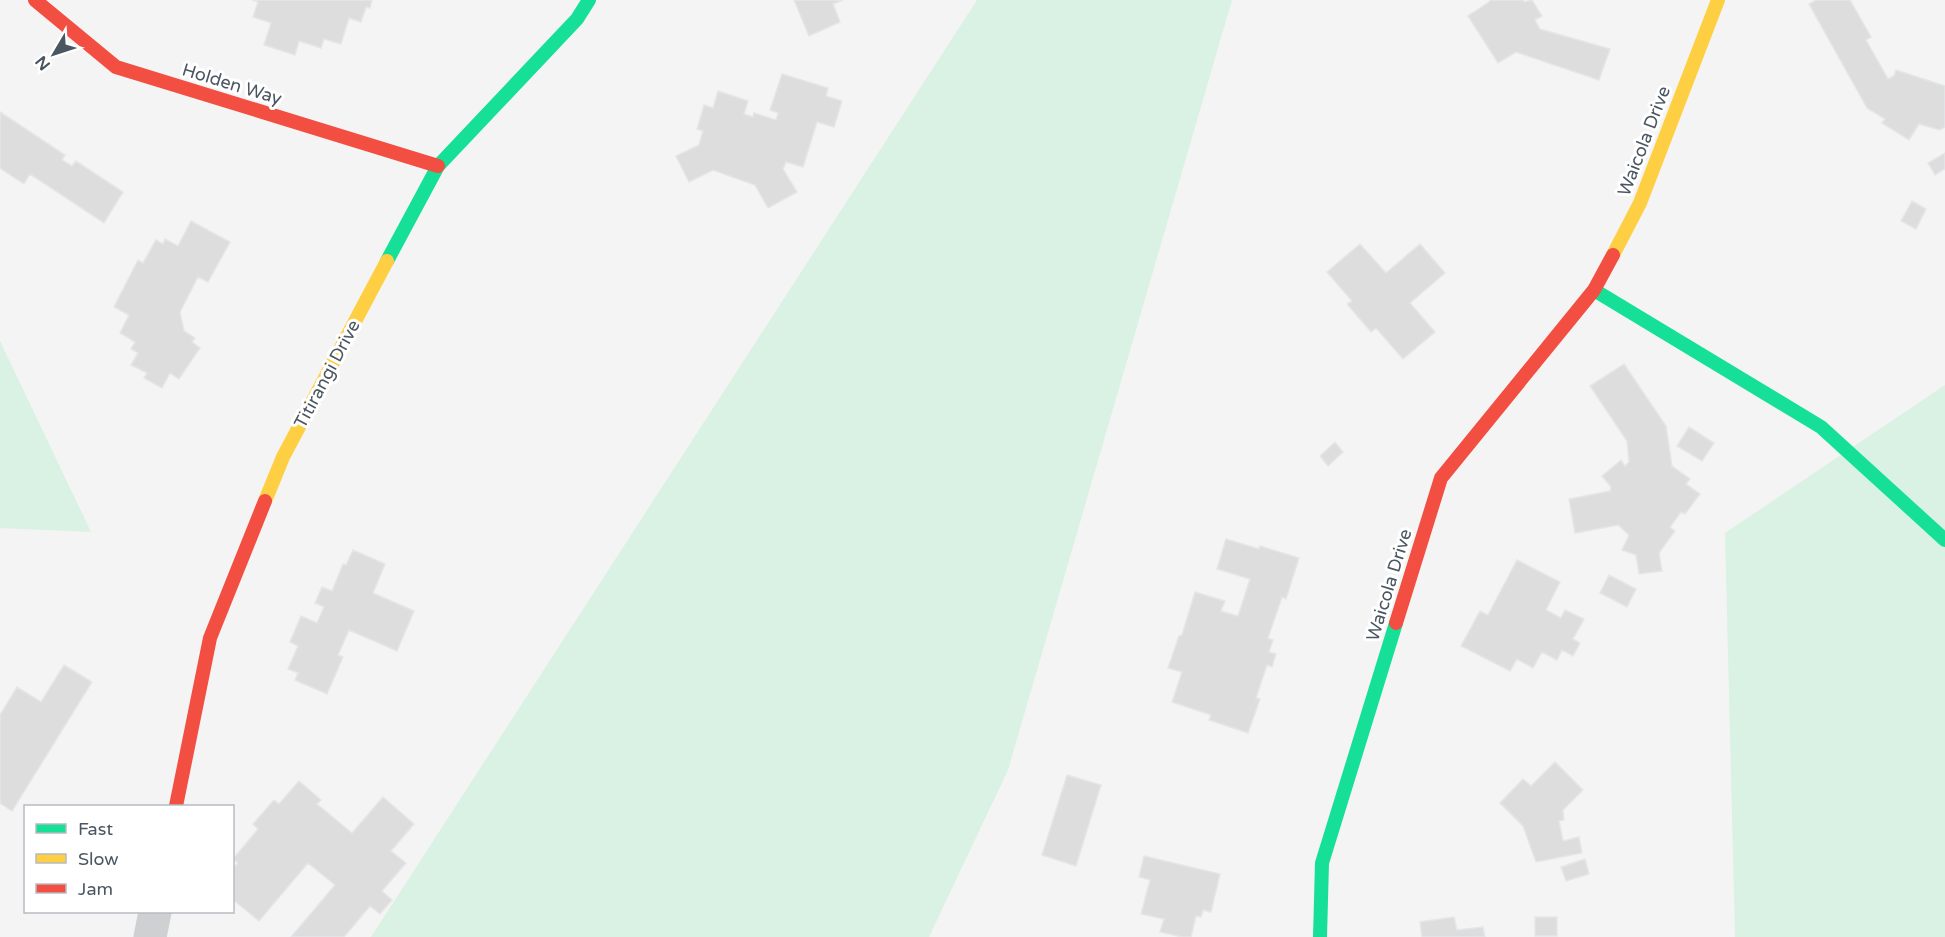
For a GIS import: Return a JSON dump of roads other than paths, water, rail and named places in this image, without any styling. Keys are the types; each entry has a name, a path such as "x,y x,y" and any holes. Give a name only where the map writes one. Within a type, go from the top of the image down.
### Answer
{"street":[{"name":"Holden Way","path":"35,0 116,67 438,166"},
{"name":"Titirangi Drive","path":"176,805 210,638 283,457 438,166 578,19 589,0"},
{"name":"Waicola Drive","path":"1320,937 1322,863 1441,478 1594,290 1640,203 1718,0"},
{"path":"1594,290 1821,427 1945,540"},
{"path":"150,937 155,913"}]}
